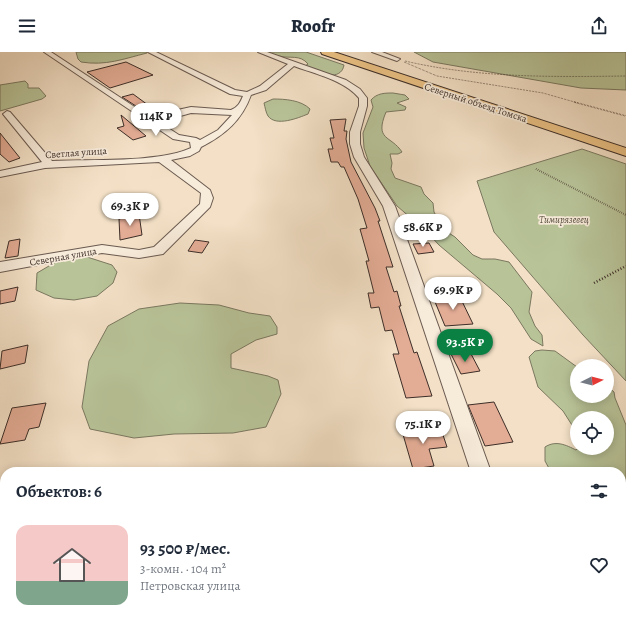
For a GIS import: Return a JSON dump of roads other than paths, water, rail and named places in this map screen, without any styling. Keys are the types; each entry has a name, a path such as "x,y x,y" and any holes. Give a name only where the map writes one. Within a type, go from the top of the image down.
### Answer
{"main road":[{"name":"Северный объезд Томска","path":"325,52 626,152"}],"street":[{"path":"47,52 176,137 193,140 197,145"},
{"path":"151,52 233,92 248,94 263,88 292,64"},
{"path":"261,52 343,82 357,91 363,98 363,106 355,132 355,144 359,157 389,206 479,467"},
{"path":"375,52 397,58"},
{"path":"152,122 188,110 226,114 239,111 246,102 248,94"},
{"name":"Светлая улица","path":"0,174 49,164 161,158 184,155 192,152 196,149 197,145 216,136 226,128 235,120 239,111"},
{"path":"7,114 49,164"},
{"name":"Северная улица","path":"0,267 102,249 139,254 158,252 206,205 207,198 206,192 161,158"}],"park label":[{"name":"Тимирязевец","path":"564,219"}]}
